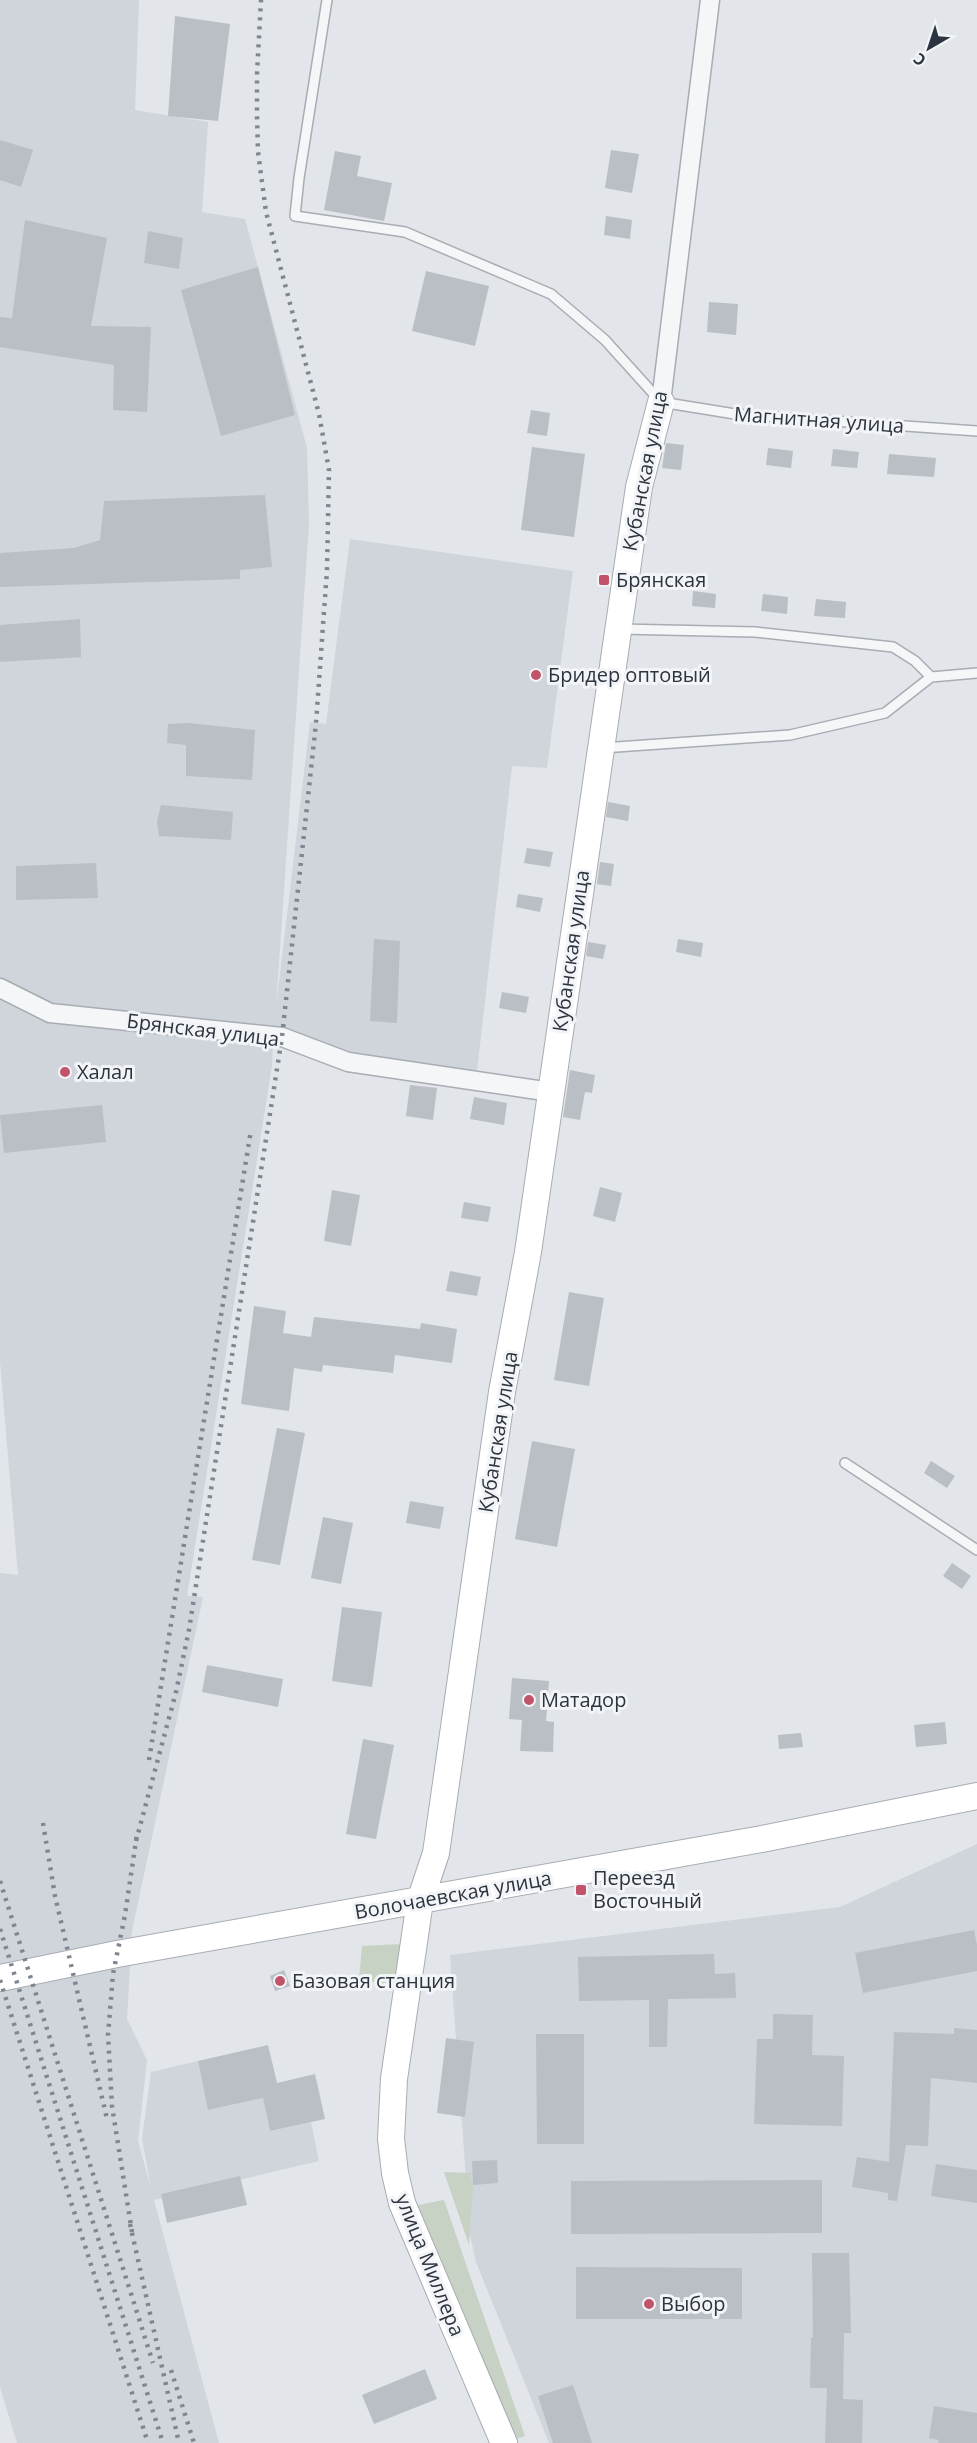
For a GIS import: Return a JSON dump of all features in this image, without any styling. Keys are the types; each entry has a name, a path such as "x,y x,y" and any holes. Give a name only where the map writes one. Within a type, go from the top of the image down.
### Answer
{"main road":[{"name":"Кубанская улица","path":"420,1901 436,1853 501,1404 528,1252 639,487 661,402"},
{"name":"Волочаевская улица","path":"0,1978 117,1954 762,1839 977,1796"},
{"name":"улица Миллера","path":"420,1901 394,2079 391,2139 395,2174 402,2203 504,2443"}],"street":[{"name":"Кубанская улица","path":"661,402 710,0"},
{"name":"Брянская улица","path":"0,988 50,1013 282,1037 348,1062 551,1092"}],"lane":[{"path":"327,0 298,178 295,216 405,232 551,294 605,340 661,402"},
{"name":"Магнитная улица","path":"661,402 735,414 977,431"},
{"path":"617,629 755,632 893,647 915,661 931,677"},
{"path":"600,748 790,735 885,713 931,677 977,673"},
{"path":"845,1463 977,1550"}],"shaded area":[{"path":"0,0 139,0 135,110 208,122 202,212 245,219 307,448 309,524 276,1007 310,722 326,724 350,539 573,571 547,768 512,766 477,1071 273,1041 272,1066 187,1596 203,1597 132,1931 127,2019 147,2060 138,2141 151,2188 142,2139 151,2072 198,2061 209,2110 263,2098 270,2131 311,2122 319,2161 154,2200 219,2443 17,2443 0,2387 0,1573 18,1575 0,1361"},
{"path":"977,1844 977,2443 549,2443 476,2262 470,2235 450,1955 840,1907"}],"green space":[{"path":"402,1944 398,1987 359,1979 362,1946"},
{"path":"444,2172 470,2173 473,2187 469,2245"},
{"path":"444,2200 525,2436 513,2440 418,2205"}],"building":[{"path":"175,16 230,24 218,121 168,116"},
{"path":"0,140 33,150 21,187 0,180"},
{"path":"611,150 639,154 632,193 605,188"},
{"path":"335,151 361,156 357,176 392,183 384,221 324,210"},
{"path":"606,216 632,220 630,239 604,235"},
{"path":"25,220 107,238 91,326 151,327 147,412 113,410 114,365 0,347 0,317 12,318"},
{"path":"148,231 183,238 179,269 144,263"},
{"path":"258,267 295,415 221,436 181,290"},
{"path":"426,271 489,286 475,346 412,331"},
{"path":"709,302 738,304 736,335 707,332"},
{"path":"531,410 550,413 547,436 527,433"},
{"path":"666,443 684,445 681,470 662,468"},
{"path":"532,447 585,454 574,537 521,530"},
{"path":"768,448 793,451 791,468 766,465"},
{"path":"833,449 859,452 857,468 831,466"},
{"path":"889,454 936,458 934,477 887,474"},
{"path":"265,495 272,567 240,570 240,579 0,587 0,553 74,548 100,540 104,501"},
{"path":"693,591 716,594 715,608 692,606"},
{"path":"763,594 788,597 787,614 761,611"},
{"path":"816,599 846,602 845,618 814,616"},
{"path":"80,619 81,657 0,662 0,625"},
{"path":"188,723 255,730 252,780 186,776 186,745 167,743 168,724"},
{"path":"608,802 630,806 628,821 606,817"},
{"path":"161,805 233,812 231,840 159,836 157,821"},
{"path":"527,848 553,852 550,867 524,863"},
{"path":"600,862 614,864 611,886 597,884"},
{"path":"96,863 98,898 16,900 16,866"},
{"path":"518,894 543,898 540,912 516,907"},
{"path":"374,939 400,941 397,1023 370,1021"},
{"path":"678,939 703,943 701,957 676,952"},
{"path":"588,942 606,945 603,959 586,956"},
{"path":"502,992 529,997 526,1013 499,1008"},
{"path":"570,1070 595,1075 592,1093 585,1092 580,1120 563,1117"},
{"path":"410,1085 437,1088 433,1120 406,1116"},
{"path":"474,1097 507,1103 504,1125 470,1119"},
{"path":"102,1105 106,1142 4,1153 0,1115"},
{"path":"600,1187 622,1193 615,1222 593,1216"},
{"path":"332,1190 360,1195 351,1246 324,1241"},
{"path":"464,1202 491,1207 488,1222 461,1218"},
{"path":"450,1271 481,1277 477,1296 446,1291"},
{"path":"569,1292 604,1298 589,1386 554,1380"},
{"path":"254,1306 286,1311 283,1333 311,1337 314,1317 420,1329 421,1323 457,1329 452,1363 395,1355 393,1373 323,1365 322,1372 294,1368 289,1411 241,1404"},
{"path":"277,1428 305,1433 280,1565 252,1560"},
{"path":"532,1441 575,1449 557,1547 515,1539"},
{"path":"931,1461 955,1476 947,1488 924,1473"},
{"path":"410,1501 444,1507 440,1529 406,1523"},
{"path":"323,1517 353,1523 341,1584 311,1578"},
{"path":"952,1563 971,1576 962,1589 943,1576"},
{"path":"342,1607 382,1612 372,1687 332,1681"},
{"path":"207,1665 283,1679 278,1707 202,1692"},
{"path":"512,1678 549,1681 546,1721 554,1722 553,1752 520,1751 522,1720 509,1719"},
{"path":"945,1722 947,1744 916,1747 914,1725"},
{"path":"801,1733 803,1747 779,1749 778,1735"},
{"path":"363,1739 394,1745 376,1839 346,1834"},
{"path":"974,1930 977,1945 977,1971 863,1993 855,1953"},
{"path":"714,1954 715,1974 735,1973 736,1998 668,1999 667,2047 649,2047 649,2000 579,2001 578,1957"},
{"name":"Базовая станция","path":"284,1970 290,1986 275,1991 270,1976"},
{"path":"773,2014 813,2015 812,2055 844,2056 842,2126 754,2124 757,2039 773,2039"},
{"path":"954,2028 977,2030 977,2083 931,2078 928,2146 906,2145 897,2201 888,2200 888,2193 852,2187 857,2157 889,2162 894,2032 954,2034"},
{"path":"536,2034 584,2034 584,2144 537,2144"},
{"path":"446,2038 474,2042 465,2117 437,2113"},
{"path":"268,2045 277,2083 315,2074 325,2119 270,2131 263,2098 208,2110 198,2061"},
{"path":"497,2160 498,2183 473,2185 472,2161"},
{"path":"936,2164 977,2170 977,2203 931,2196"},
{"path":"240,2176 247,2205 167,2223 161,2194"},
{"path":"822,2180 822,2233 571,2234 571,2181"},
{"path":"812,2253 849,2253 851,2333 844,2333 843,2399 863,2400 862,2443 825,2443 827,2388 810,2388 811,2337 813,2338"},
{"path":"576,2267 742,2268 742,2319 576,2319"},
{"path":"425,2369 437,2399 374,2424 362,2395"},
{"path":"573,2385 592,2443 553,2443 538,2396"},
{"path":"934,2406 977,2413 977,2443 938,2443 939,2440 929,2438"}],"railway":[{"path":"136,1841 176,1692 189,1630 282,1037 316,723 327,570 329,470 319,414 266,212 258,152 257,74 261,0"},
{"path":"149,1760 251,1130"},
{"path":"43,1823 55,1896 107,2119"},
{"path":"132,2232 112,2106 108,2035 113,1974 125,1915 137,1834"},
{"path":"0,1881 153,2363"},
{"path":"0,1929 163,2443"},
{"path":"0,1980 148,2443"},
{"path":"130,2224 179,2443"},
{"path":"171,2370 194,2443"}],"place":[{"name":"Брянская","path":"604,580"},
{"name":"Бридер оптовый","path":"536,675"},
{"name":"Халал","path":"65,1072"},
{"name":"Матадор","path":"529,1700"},
{"name":"Переезд Восточный","path":"581,1890"},
{"name":"Базовая станция","path":"280,1981"},
{"name":"Выбор","path":"649,2304"}]}
